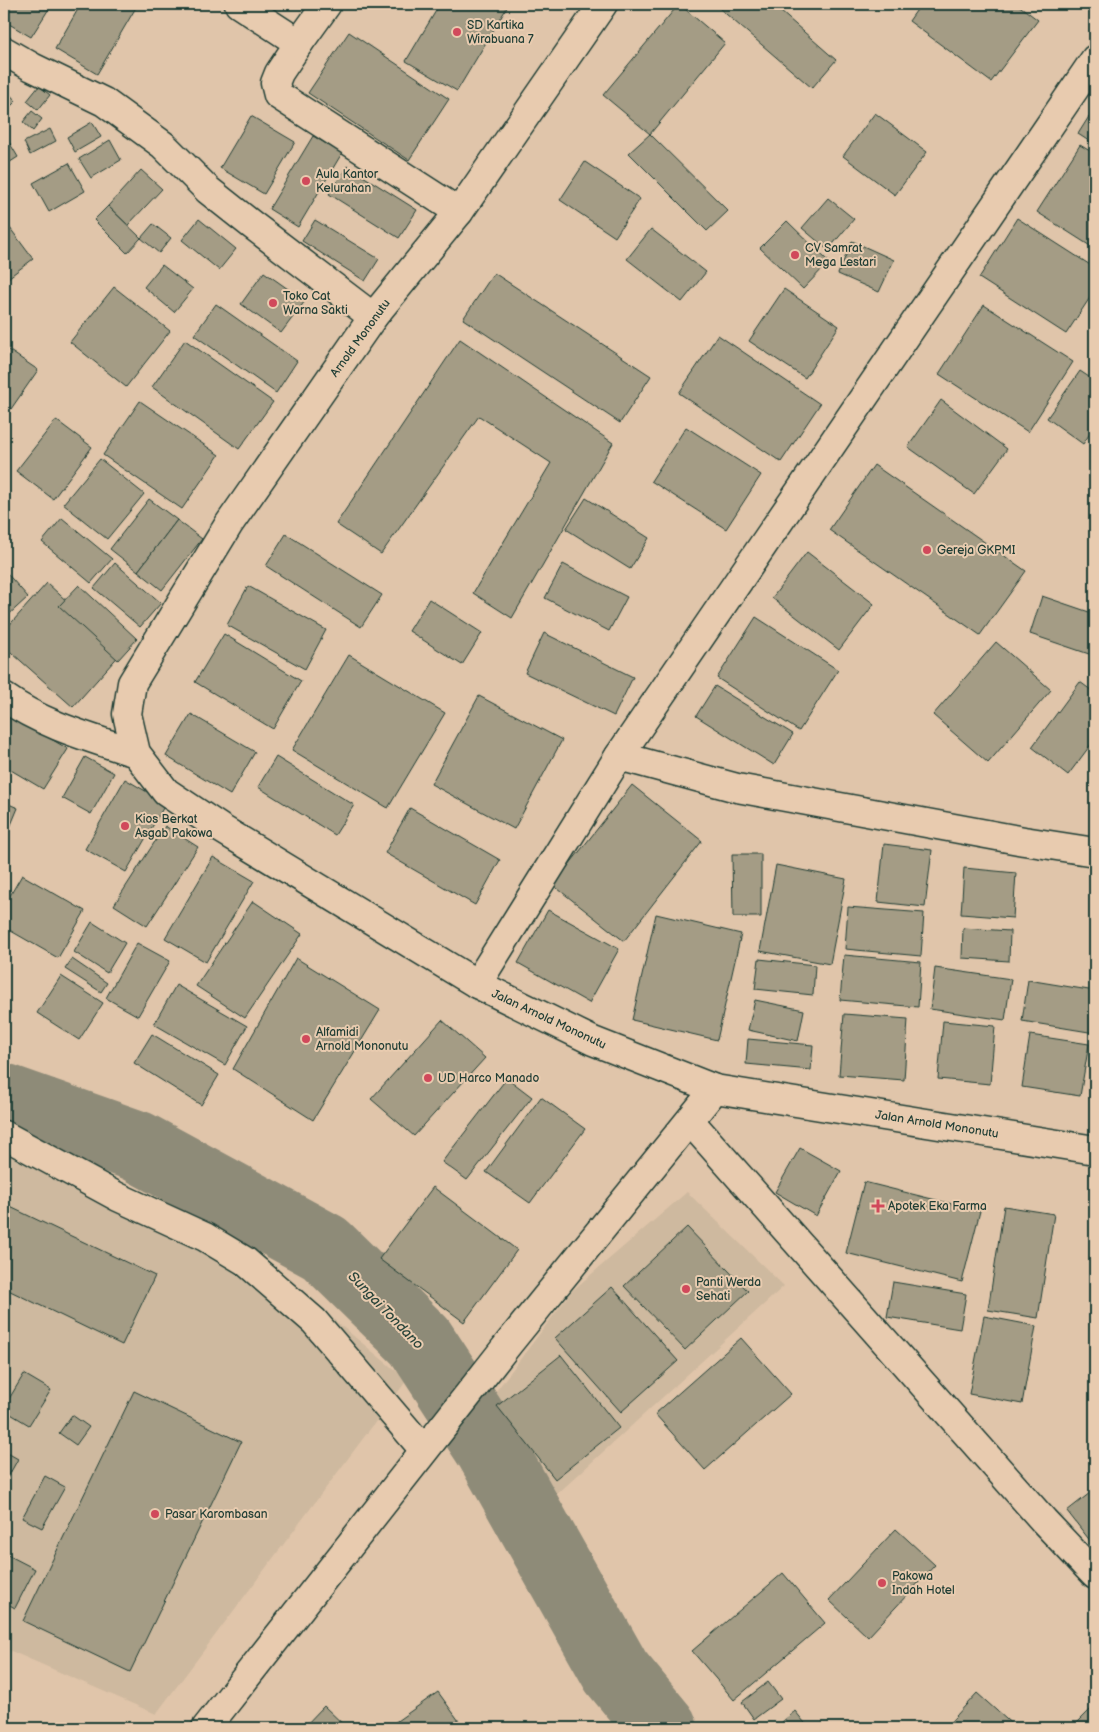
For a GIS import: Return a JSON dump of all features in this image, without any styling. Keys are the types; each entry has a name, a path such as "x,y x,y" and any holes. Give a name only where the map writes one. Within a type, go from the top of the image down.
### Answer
{"street":[{"path":"239,4 299,44"},
{"path":"327,4 279,74 275,84 278,95 459,212"},
{"name":"Arnold Mononutu","path":"132,683 229,524 373,317 459,212 603,4"},
{"path":"4,50 32,67 104,102 162,145 208,190 373,317"},
{"path":"477,984 619,756 1095,59"},
{"name":"Jalan Arnold Mononutu","path":"132,683 127,714 136,753 166,792 220,828 477,984 593,1041 714,1089 1095,1150"},
{"path":"4,697 12,703 59,726 136,753"},
{"path":"619,756 736,788 1095,852"},
{"path":"206,1728 509,1342 714,1089"},
{"path":"690,1121 1044,1521 1095,1575"},
{"path":"4,1135 118,1197 205,1237 245,1262 314,1321 427,1446"}],"shaded area":[{"name":"Pasar Karombasan","path":"4,1139 238,1241 407,1380 156,1714 4,1648"},
{"path":"687,1192 784,1286 555,1496 487,1403 572,1291","holes":["625,1286 748,1291 685,1350","560,1355 619,1428 556,1479 497,1406"]}],"building":[{"path":"4,4 52,4 31,37 4,21"},
{"path":"81,4 138,4 97,74 55,49"},
{"name":"SD Kartika Wirabuana 7","path":"440,4 509,4 457,91 406,61"},
{"path":"679,4 725,43 650,134 603,95"},
{"path":"723,4 772,4 836,60 812,88 719,8"},
{"path":"921,4 1017,4 1038,20 991,82 909,21"},
{"path":"349,32 449,99 409,160 308,93"},
{"path":"39,86 50,95 38,110 27,101"},
{"path":"4,88 16,101 4,113"},
{"path":"1095,107 1095,145 1078,134"},
{"path":"32,111 42,119 33,131 23,122"},
{"path":"875,113 927,152 895,195 843,156"},
{"path":"251,116 295,142 264,194 220,168"},
{"path":"92,122 101,137 75,152 67,137"},
{"path":"50,129 56,141 30,155 24,142"},
{"path":"650,134 728,211 707,231 629,153"},
{"name":"Aula Kantor Kelurahan","path":"313,136 342,153 298,227 269,209"},
{"path":"6,137 18,157 4,166 4,139"},
{"path":"110,140 121,160 91,178 79,159"},
{"path":"1080,145 1095,154 1095,249 1037,212"},
{"path":"585,162 640,199 615,237 560,200"},
{"path":"69,163 85,191 49,212 33,183"},
{"path":"347,166 417,210 399,238 329,194"},
{"path":"141,170 162,189 128,225 108,206"},
{"path":"828,198 854,219 828,250 802,228"},
{"path":"108,206 141,238 127,253 94,220"},
{"path":"1017,218 1095,268 1095,290 1066,334 979,278"},
{"path":"199,219 236,249 219,270 182,240"},
{"path":"4,220 33,259 4,281"},
{"path":"315,220 379,259 365,281 302,241"},
{"name":"CV Samrat Mega Lestari","path":"787,221 829,262 803,289 760,248"},
{"path":"153,224 171,238 159,253 141,238"},
{"path":"651,229 706,272 682,302 627,259"},
{"path":"852,241 894,260 879,292 838,274"},
{"path":"162,265 193,289 174,312 144,287"},
{"name":"Toko Cat Warna Sakti","path":"264,272 305,301 281,333 241,304"},
{"path":"494,273 651,376 620,423 463,319"},
{"path":"114,287 170,331 126,387 70,342"},
{"path":"784,289 839,326 805,378 749,341"},
{"path":"216,304 297,361 276,393 194,335"},
{"path":"984,305 1073,362 1028,432 939,374"},
{"path":"718,335 820,404 781,462 679,393"},
{"path":"460,339 613,443 512,618 473,593 551,463 479,416 381,554 336,524"},
{"path":"185,340 273,402 239,449 152,387"},
{"path":"4,347 38,370 11,409 4,403"},
{"path":"1080,371 1095,381 1095,426 1083,444 1047,418"},
{"path":"941,400 1007,449 974,494 908,447"},
{"path":"140,401 219,455 182,509 103,455"},
{"path":"56,420 92,447 53,499 16,471"},
{"path":"686,427 761,475 726,529 651,481"},
{"path":"100,459 144,494 107,539 63,504"},
{"name":"Gereja GKPMI","path":"874,465 1026,571 980,635 829,530"},
{"path":"586,498 649,538 630,569 566,529"},
{"path":"149,499 177,520 138,571 110,549"},
{"path":"62,518 112,559 91,583 42,542"},
{"path":"177,520 202,539 162,590 138,571"},
{"path":"286,534 382,595 361,627 266,566"},
{"path":"807,552 874,604 839,650 772,598"},
{"path":"115,563 161,603 140,627 94,588"},
{"path":"563,564 627,597 609,631 545,598"},
{"path":"4,570 28,597 4,619"},
{"path":"47,583 122,652 73,707 4,646 4,631"},
{"path":"79,585 137,639 118,660 59,606"},
{"path":"248,586 326,630 305,669 227,625"},
{"path":"1042,596 1095,614 1095,656 1030,634"},
{"path":"429,599 482,633 462,665 409,631"},
{"path":"756,617 838,670 799,731 717,678"},
{"path":"544,633 633,677 614,716 525,673"},
{"path":"224,634 301,681 273,729 195,682"},
{"path":"996,642 1051,690 988,763 933,715"},
{"path":"349,655 445,713 388,808 292,750"},
{"path":"1080,682 1095,693 1095,739 1068,775 1032,747"},
{"path":"715,686 793,734 774,765 696,716"},
{"path":"479,696 562,740 514,829 431,784"},
{"path":"4,711 68,749 43,789 4,766"},
{"path":"191,714 255,752 230,795 166,756"},
{"path":"85,757 114,773 91,814 62,798"},
{"path":"276,757 354,805 335,835 258,787"},
{"name":"Kios Berkat Asgab Pakowa","path":"125,779 166,803 126,872 85,849"},
{"path":"632,785 702,841 624,941 553,885"},
{"path":"4,802 18,808 8,832 4,830"},
{"path":"410,808 500,860 475,905 385,853"},
{"path":"165,826 198,847 147,926 114,905"},
{"path":"884,844 932,850 925,907 878,902"},
{"path":"732,854 761,854 761,917 733,917"},
{"path":"213,857 254,881 206,962 165,938"},
{"path":"776,865 846,879 830,964 760,951"},
{"path":"964,868 1016,873 1013,918 961,914"},
{"path":"22,875 85,911 58,958 4,927 4,906"},
{"path":"253,901 302,934 245,1018 196,986"},
{"path":"848,907 924,913 921,956 845,949"},
{"path":"548,910 619,949 589,1003 518,963"},
{"path":"656,914 741,934 717,1040 632,1020"},
{"path":"92,922 125,943 107,973 74,952"},
{"path":"963,928 1010,931 1009,961 962,958"},
{"path":"137,943 170,961 138,1016 106,998"},
{"path":"844,955 921,962 918,1007 840,1000"},
{"name":"Alfamidi Arnold Mononutu","path":"296,958 380,1010 313,1120 233,1069"},
{"path":"72,959 107,983 101,992 65,969"},
{"path":"759,959 815,965 813,995 755,989"},
{"path":"935,968 1011,979 1005,1020 930,1009"},
{"path":"61,976 103,1003 79,1040 37,1013"},
{"path":"1028,980 1095,991 1095,1033 1022,1021"},
{"path":"176,985 247,1026 225,1065 154,1024"},
{"path":"755,1000 804,1010 798,1041 748,1030"},
{"path":"844,1014 908,1019 904,1080 839,1075"},
{"name":"UD Harco Manado","path":"442,1020 485,1058 414,1136 371,1099"},
{"path":"943,1021 995,1026 990,1084 938,1079"},
{"path":"152,1034 219,1075 201,1105 134,1063"},
{"path":"1030,1035 1089,1044 1080,1096 1022,1087"},
{"path":"748,1039 813,1045 811,1070 746,1064"},
{"path":"507,1078 532,1097 467,1180 442,1162"},
{"path":"541,1097 585,1129 530,1203 486,1172"},
{"path":"800,1148 841,1171 816,1216 775,1192"},
{"path":"864,1182 980,1211 962,1282 846,1253"},
{"path":"433,1187 517,1250 464,1322 379,1259"},
{"path":"4,1204 155,1276 122,1345 4,1288"},
{"path":"1004,1206 1054,1214 1038,1318 988,1310"},
{"name":"Panti Werda Sehati","path":"687,1227 748,1291 685,1350 624,1286"},
{"path":"893,1282 966,1294 960,1329 887,1317"},
{"path":"612,1287 678,1361 621,1412 555,1338"},
{"path":"984,1316 1036,1326 1022,1404 969,1394"},
{"path":"741,1338 791,1394 705,1470 655,1414"},
{"path":"561,1355 619,1428 555,1479 497,1406"},
{"path":"24,1374 51,1390 29,1425 4,1410"},
{"path":"134,1391 241,1442 130,1672 23,1621"},
{"path":"72,1415 89,1427 76,1445 59,1433"},
{"path":"4,1451 18,1459 4,1484"},
{"path":"45,1476 65,1487 42,1528 22,1518"},
{"path":"1095,1489 1095,1547 1067,1511"},
{"name":"Pakowa Indah Hotel","path":"896,1529 935,1565 868,1637 829,1600"},
{"path":"4,1553 35,1569 15,1608 4,1602"},
{"path":"783,1573 825,1623 734,1700 692,1651"},
{"path":"768,1682 781,1699 754,1719 742,1702"},
{"path":"438,1692 464,1728 387,1728"},
{"path":"977,1693 1016,1728 945,1728"},
{"path":"1095,1705 1095,1728 1072,1728"},
{"path":"324,1706 347,1728 303,1728"},
{"path":"795,1711 809,1728 775,1728"},
{"path":"1057,1723 1063,1728 1051,1728"}],"waterway":[{"name":"Sungai Tondano","path":"4,1099 137,1146 325,1248 420,1341 490,1448 616,1672 662,1728"}],"place":[{"name":"SD Kartika Wirabuana 7","path":"457,32"},
{"name":"Aula Kantor Kelurahan","path":"306,181"},
{"name":"CV Samrat Mega Lestari","path":"795,255"},
{"name":"Toko Cat Warna Sakti","path":"273,303"},
{"name":"Gereja GKPMI","path":"927,550"},
{"name":"Kios Berkat Asgab Pakowa","path":"125,826"},
{"name":"Alfamidi Arnold Mononutu","path":"306,1039"},
{"name":"UD Harco Manado","path":"428,1078"},
{"name":"Apotek Eka Farma","path":"878,1206"},
{"name":"Panti Werda Sehati","path":"686,1289"},
{"name":"Pasar Karombasan","path":"155,1514"},
{"name":"Pakowa Indah Hotel","path":"882,1583"}]}
